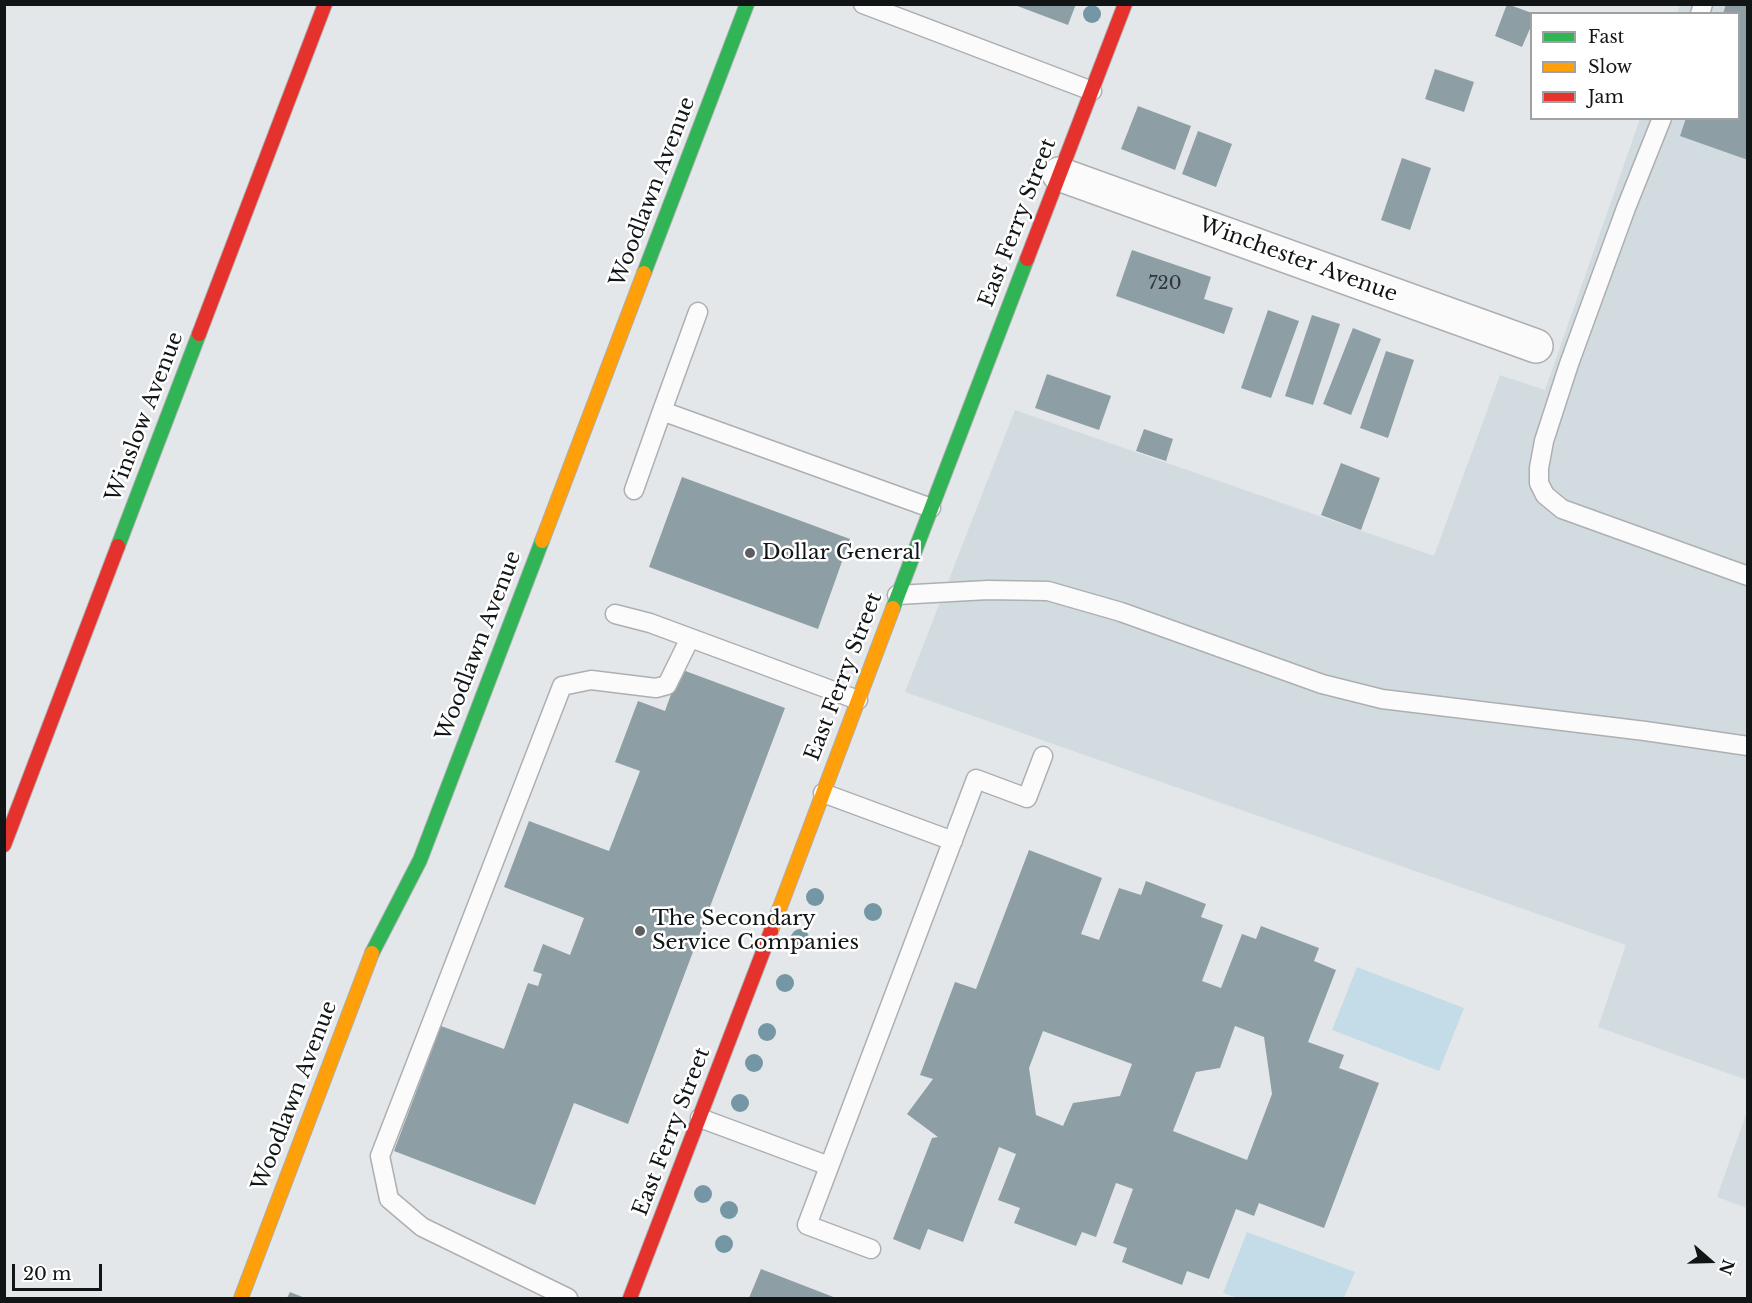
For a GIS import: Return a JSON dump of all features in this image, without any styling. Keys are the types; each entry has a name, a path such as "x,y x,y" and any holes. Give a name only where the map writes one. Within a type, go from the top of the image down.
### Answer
{"street":[{"name":"Winslow Avenue","path":"4,845 325,4"},
{"name":"Woodlawn Avenue","path":"241,1299 372,953 420,860 747,4"},
{"name":"East Ferry Street","path":"630,1299 1125,4"},
{"name":"Winchester Avenue","path":"1059,174 1536,346"}],"lane":[{"path":"863,4 1092,91"},
{"path":"1661,120 1626,208 1569,364 1545,441 1539,468 1539,483 1545,495 1562,509 1748,576"},
{"path":"634,490 698,312"},
{"path":"662,411 931,508"},
{"path":"897,596 988,590 1048,591 1121,612 1322,684 1382,699 1645,730 1748,746"},
{"path":"615,614 650,623 858,700"},
{"path":"568,1299 422,1227 389,1199 380,1156 562,686 591,680 656,688 667,685 690,638"},
{"path":"871,1249 807,1225 976,779 1028,798 1043,756"},
{"path":"823,793 953,841"},
{"path":"700,1118 829,1166"}],"shaded area":[{"path":"1680,5 1747,5 1747,1080 1598,1027 1626,945 905,692 1015,410 1434,556 1500,375 1545,390 1640,120 1740,120 1740,12 1677,12"},
{"path":"1357,967 1464,1008 1439,1071 1332,1030"},
{"path":"1747,1111 1747,1208 1717,1197"},
{"path":"1247,1232 1355,1272 1344,1298 1238,1298 1223,1293"}],"building":[{"path":"1012,4 1076,4 1068,25"},
{"path":"1507,4 1530,12 1530,29 1522,47 1495,36"},
{"path":"1726,4 1748,4 1748,160 1680,136 1685,120 1740,120 1740,12 1724,12"},
{"path":"1435,69 1474,82 1464,112 1425,99"},
{"path":"1138,106 1191,126 1175,170 1121,149"},
{"path":"1198,131 1232,144 1216,187 1182,174"},
{"path":"1402,158 1431,168 1410,230 1381,220"},
{"path":"1132,250 1211,277 1204,299 1233,308 1224,334 1116,296"},
{"path":"1268,310 1299,321 1271,398 1241,388"},
{"path":"1312,315 1340,324 1313,405 1285,396"},
{"path":"1353,328 1381,339 1351,415 1323,404"},
{"path":"1386,351 1414,360 1388,438 1360,428"},
{"path":"1047,374 1111,396 1099,430 1035,408"},
{"path":"1144,429 1173,439 1166,461 1136,451"},
{"path":"1341,463 1380,478 1361,530 1321,515"},
{"name":"Dollar General","path":"682,477 850,539 818,629 649,567"},
{"name":"The Secondary Service Companies","path":"680,669 785,708 628,1124 574,1103 535,1205 394,1151 441,1026 504,1049 528,983 538,986 542,974 533,971 543,944 570,955 584,918 504,887 529,821 609,851 640,771 615,762 638,701 665,711"},
{"path":"1029,850 1102,878 1081,934 1099,940 1119,888 1141,895 1146,881 1206,904 1201,917 1223,925 1202,981 1221,988 1242,934 1256,939 1261,926 1319,948 1314,961 1336,970 1308,1042 1344,1055 1339,1068 1379,1083 1324,1228 1259,1203 1254,1216 1236,1209 1209,1279 1187,1271 1182,1285 1122,1262 1127,1248 1113,1243 1133,1189 1116,1183 1096,1237 1082,1232 1076,1246 1014,1223 1020,1208 998,1200 1016,1154 999,1147 963,1242 928,1229 920,1250 893,1239 932,1138 938,1137 907,1114 933,1079 920,1075 955,982 976,989","holes":["1235,1026 1264,1037 1272,1094 1247,1160 1173,1131 1196,1072 1220,1068","1043,1031 1132,1064 1120,1096 1073,1103 1063,1126 1036,1115 1029,1068"]},
{"path":"761,1269 836,1298 749,1298"},
{"path":"290,1292 305,1298 287,1298"}],"traffic: fast":[{"path":"644,273 747,4"},
{"path":"893,608 1027,259"},
{"path":"118,546 199,334"},
{"path":"372,953 420,860 542,541"}],"traffic: slow":[{"path":"542,541 644,273"},
{"path":"771,931 893,608"},
{"path":"241,1298 372,953"}],"traffic: jam":[{"path":"199,334 325,4"},
{"path":"1027,259 1125,4"},
{"path":"4,845 118,546"},
{"path":"630,1298 771,931"}],"place":[{"name":"Dollar General","path":"750,553"},
{"name":"The Secondary Service Companies","path":"640,931"}]}
